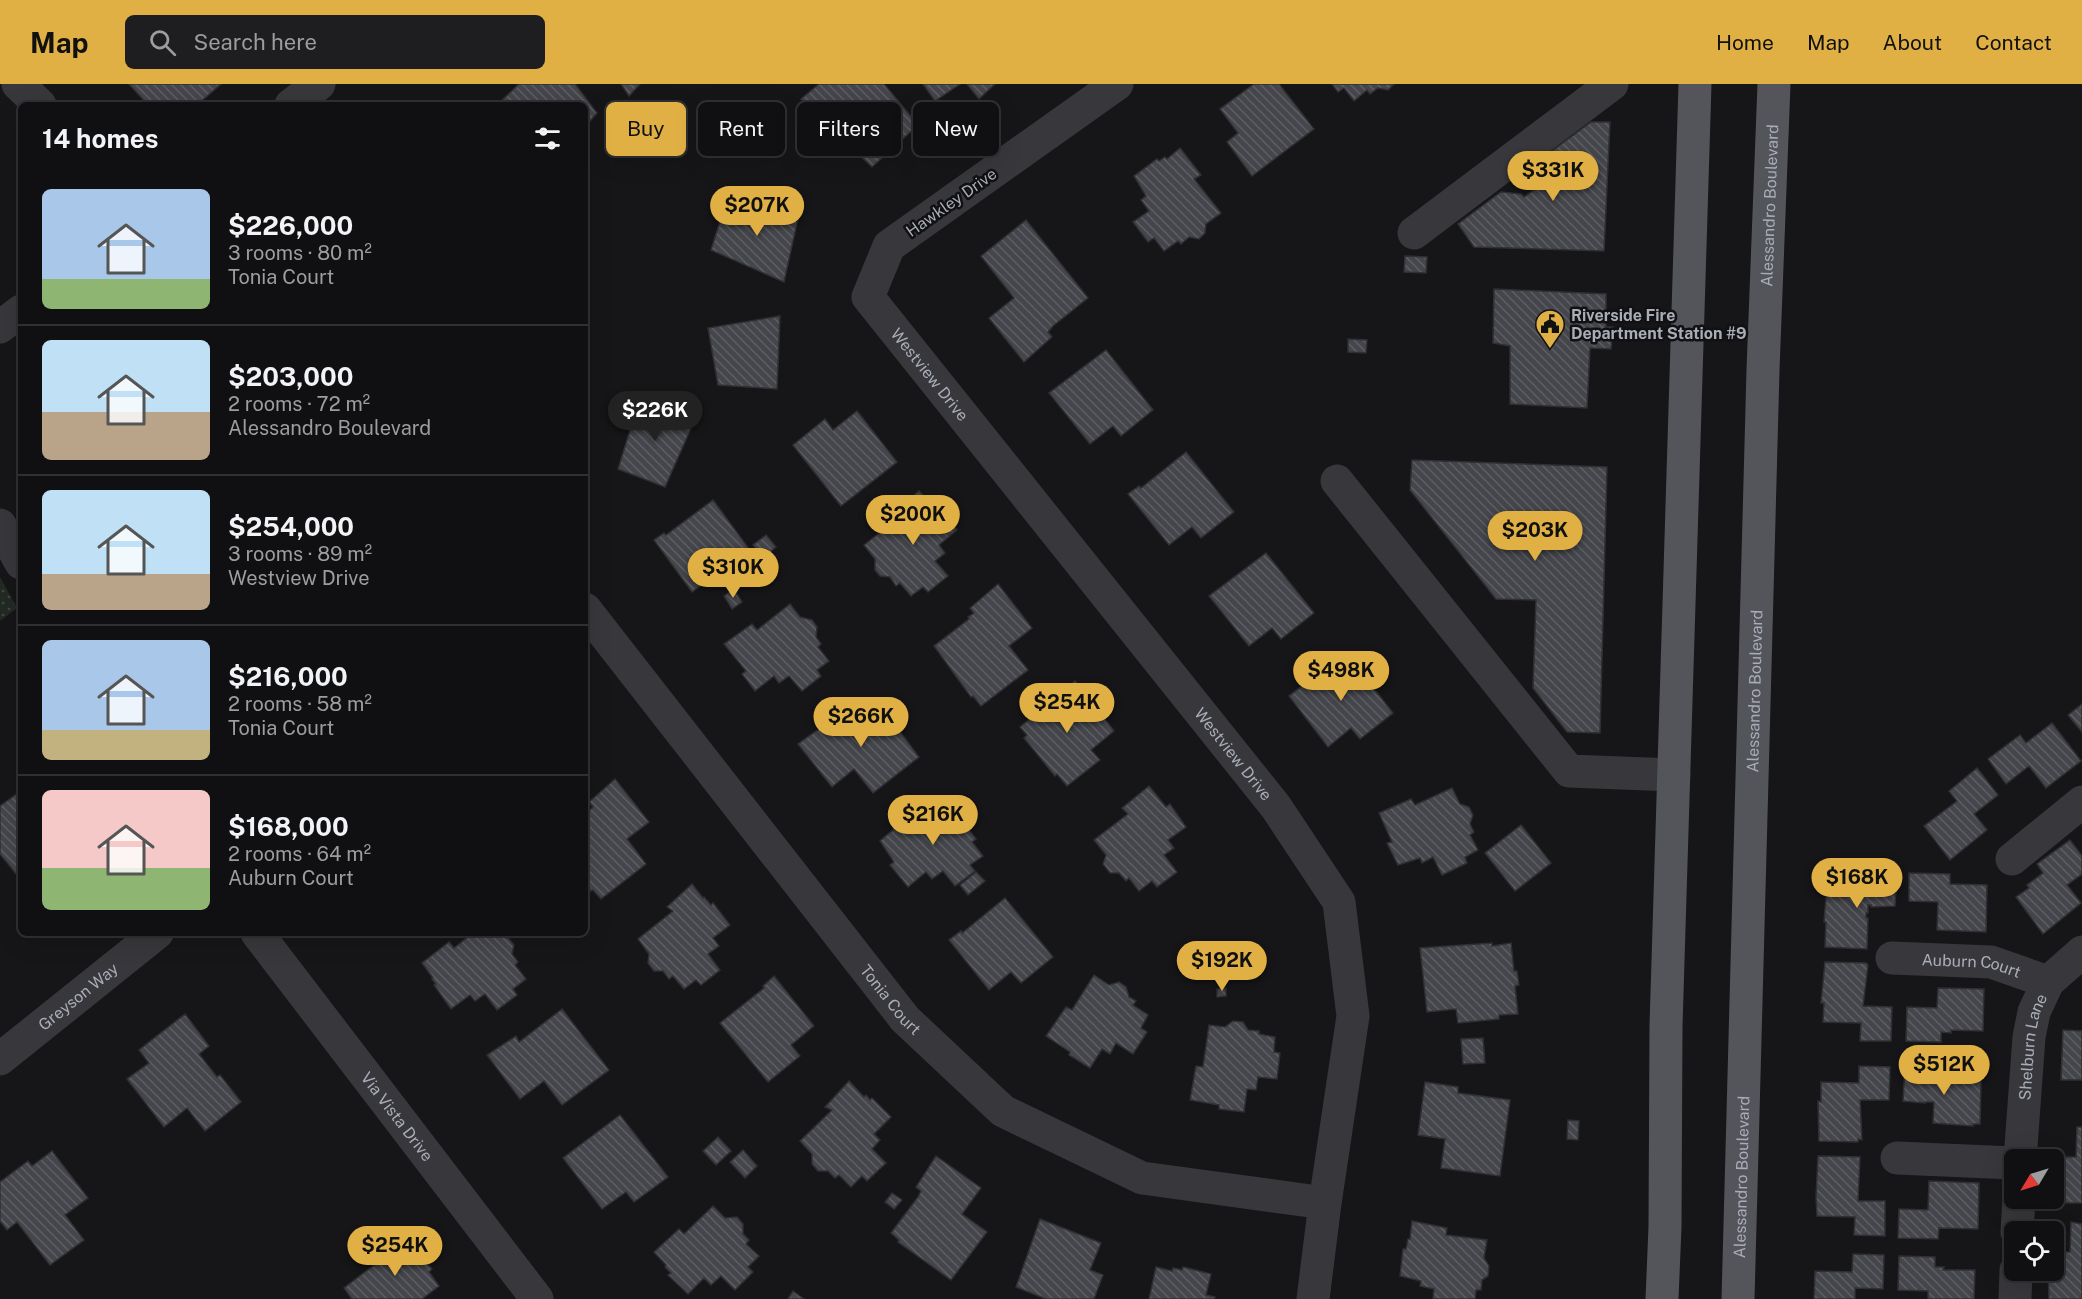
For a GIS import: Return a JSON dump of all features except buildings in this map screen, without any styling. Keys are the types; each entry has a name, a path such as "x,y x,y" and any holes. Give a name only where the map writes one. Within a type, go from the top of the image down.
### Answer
{"main road":[{"path":"1662,1299 1665,1227 1666,1026 1695,84"},
{"name":"Alessandro Boulevard","path":"1738,1299 1763,370 1774,84"}],"street":[{"path":"18,84 37,102"},
{"path":"295,102 319,84"},
{"name":"Hawkley Drive","path":"868,297 889,246 1117,84"},
{"path":"1414,233 1612,84"},
{"name":"Westview Drive","path":"868,297 1276,807 1340,902 1353,1016 1313,1299"},
{"path":"0,327 18,313"},
{"path":"1337,481 1569,771 1674,774"},
{"path":"0,525 18,558"},
{"name":"Tonia Court","path":"588,613 905,1019 1003,1111 1142,1178 1325,1203"},
{"path":"2012,859 2082,802"},
{"name":"Greyson Way","path":"0,1059 153,936"},
{"name":"Via Vista Drive","path":"259,936 533,1298"},
{"name":"Shelburn Lane","path":"2021,1149 2028,1037 2034,1012 2048,982 2082,952"},
{"name":"Auburn Court","path":"1893,958 1991,962 2048,982"},
{"path":"1897,1158 2004,1163"},
{"path":"2015,1299 2016,1281"}],"shaded area":[{"path":"0,577 17,608 0,621"}],"place":[{"name":"Riverside Fire Department Station #9","path":"1550,350"}]}
